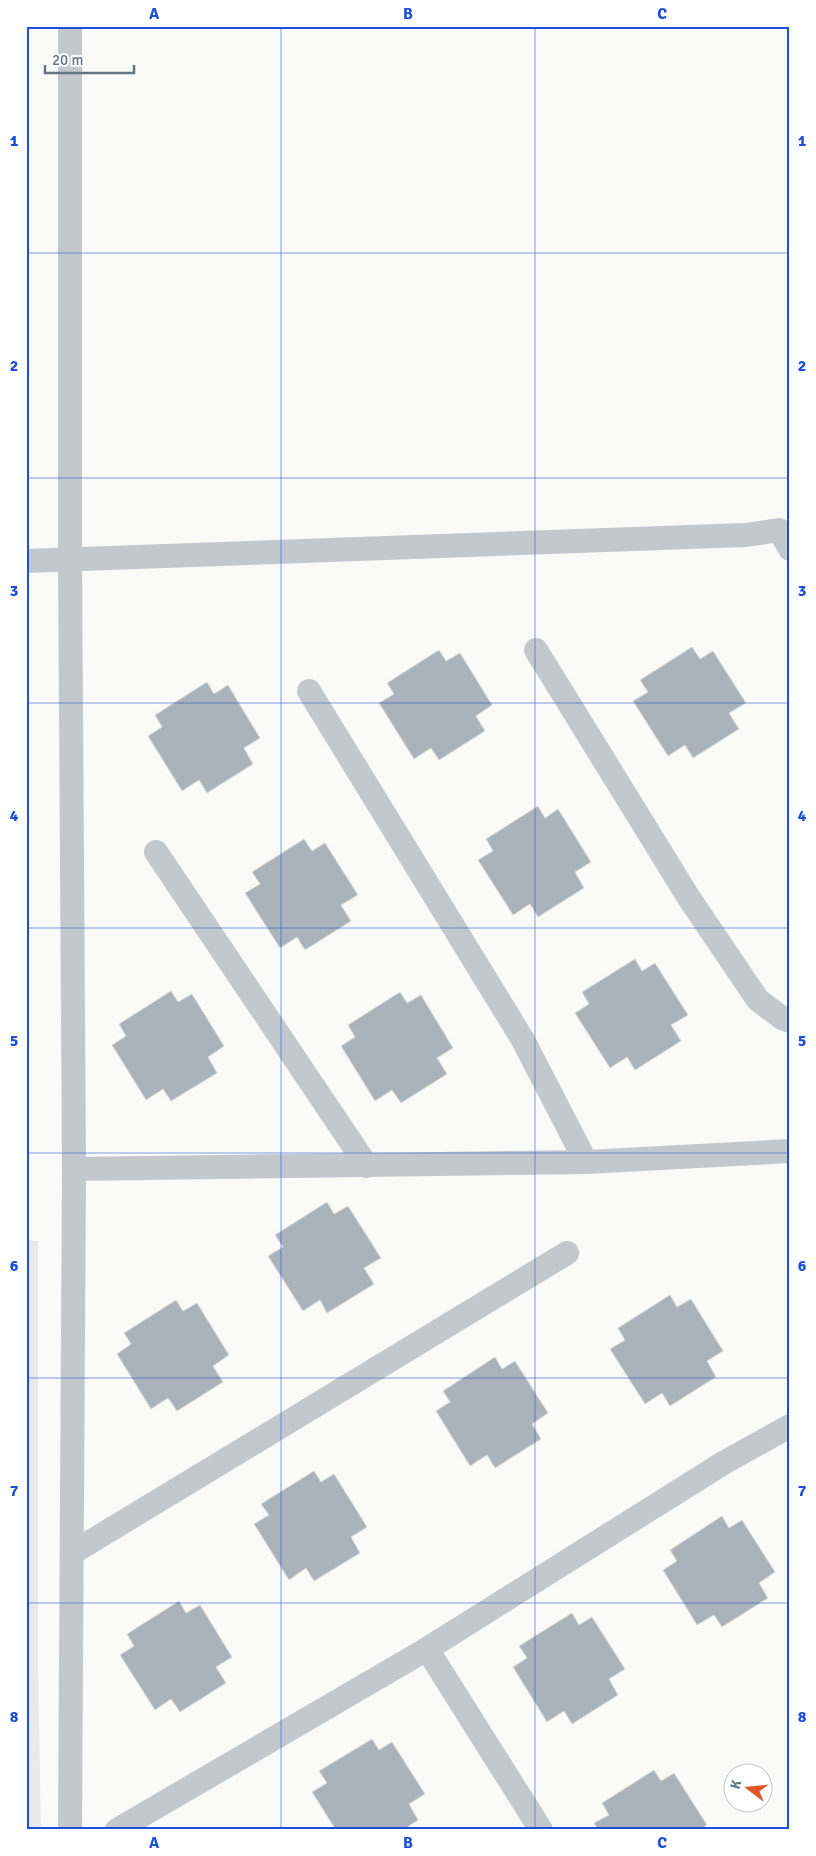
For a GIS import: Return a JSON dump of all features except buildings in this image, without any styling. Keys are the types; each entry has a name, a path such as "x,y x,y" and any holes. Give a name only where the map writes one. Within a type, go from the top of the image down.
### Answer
{"street":[{"path":"70,26 70,558 74,1169 70,1830"},
{"path":"26,561 746,535 779,530 790,549"},
{"path":"536,650 689,898 758,1000 782,1018 790,1021"},
{"path":"309,691 523,1040 586,1162"},
{"path":"156,852 367,1166"},
{"path":"74,1169 586,1162 790,1151"},
{"path":"72,1554 567,1253"},
{"path":"117,1830 428,1649 717,1467 790,1426"},
{"path":"428,1649 541,1830"}],"shaded area":[{"path":"26,1240 38,1241 38,1667 41,1830 26,1830"}]}
